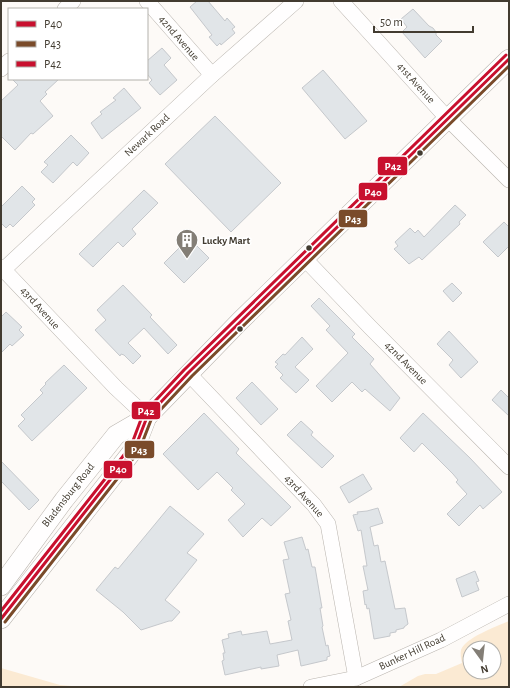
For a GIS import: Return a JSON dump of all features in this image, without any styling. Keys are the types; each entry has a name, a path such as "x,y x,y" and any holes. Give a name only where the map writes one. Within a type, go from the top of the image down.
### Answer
{"main road":[{"name":"Bladensburg Road","path":"1,586 64,500 116,435 147,416 188,373 304,258 509,59"},
{"name":"Bladensburg Road","path":"1,619 135,448 147,416"}],"street":[{"name":"42nd Avenue","path":"147,1 212,75"},
{"name":"Newark Road","path":"2,270 212,75 296,1"},
{"name":"41st Avenue","path":"341,1 447,118 509,180"},
{"name":"42nd Avenue","path":"304,258 509,467"},
{"name":"43rd Avenue","path":"2,270 110,383 147,416"},
{"name":"43rd Avenue","path":"188,373 204,388 252,441 314,505 328,524 356,678"},
{"name":"Bunker Hill Road","path":"311,687 356,678 441,640 509,604"}],"shaded area":[{"path":"509,621 509,687 399,687 418,676 425,674 436,674 462,663 462,680 502,680 502,640 470,640"},
{"path":"462,649 462,663 461,656"},
{"path":"1,668 60,685 83,687 1,687"}],"building":[{"path":"197,1 208,1 225,21 227,18 235,27 232,29 235,33 221,45 220,43 217,46 209,37 212,35 190,7"},
{"path":"413,9 429,26 433,28 436,35 442,41 425,58 402,32 407,27 401,19"},
{"path":"162,48 171,58 164,65 177,80 160,95 149,83 152,80 148,75 148,60"},
{"path":"323,70 367,121 345,139 302,88"},
{"path":"13,80 58,80 45,92 47,94 40,101 53,116 33,134 31,133 15,150 1,136 1,101 18,85"},
{"path":"124,88 141,108 102,139 91,123 102,114 100,112 116,100 113,98"},
{"path":"215,116 281,183 231,232 165,164"},
{"path":"71,135 89,153 77,166 73,162 53,183 41,172 48,165 44,162"},
{"path":"22,186 35,199 32,202 35,205 13,227 10,224 6,228 1,223 1,207"},
{"path":"144,190 158,203 132,229 136,234 123,247 118,242 93,267 79,254"},
{"path":"455,205 466,215 459,222 460,224 422,260 419,257 409,264 394,249 398,246 395,242 410,228 415,233 418,230 424,237"},
{"path":"504,222 509,227 509,246 498,257 483,242"},
{"name":"Lucky Mart","path":"189,238 209,258 184,283 164,263"},
{"path":"452,283 462,293 453,302 443,291"},
{"path":"123,285 152,315 150,317 177,345 168,354 144,328 128,343 141,356 133,364 124,355 121,354 120,356 95,330 106,320 97,310"},
{"path":"319,298 355,334 352,337 374,359 370,364 400,398 390,411 365,389 362,392 352,382 332,402 316,386 348,353 326,330 330,326 311,306"},
{"path":"6,312 22,327 19,330 24,335 12,346 10,344 1,353 1,317"},
{"path":"449,331 478,362 461,378 449,365 453,360 437,344"},
{"path":"302,337 313,349 295,367 309,380 296,393 280,378 283,375 275,367 278,364 275,362 283,354 285,355"},
{"path":"64,365 87,388 32,441 18,426 25,419 21,415 43,393 40,390 46,384 45,383"},
{"path":"252,382 278,409 261,425 236,398"},
{"path":"501,390 509,398 509,416 492,400"},
{"path":"204,413 239,449 236,453 291,507 271,526 262,518 243,537 228,520 245,504 231,490 233,488 217,472 198,490 163,454"},
{"path":"423,413 470,458 502,492 483,509 480,505 459,526 447,514 467,494 456,482 458,480 422,443 414,452 400,438"},
{"path":"301,421 313,432 311,435 334,456 322,468 287,435"},
{"path":"1,461 39,500 29,510 1,481"},
{"path":"363,474 372,489 349,503 340,487"},
{"path":"170,506 204,534 187,553 197,560 165,600 180,612 172,621 141,630 123,612 96,590 115,567 118,569"},
{"path":"378,508 383,523 370,527 374,546 378,545 381,562 385,561 395,609 405,608 408,624 404,628 396,630 396,632 390,633 390,636 374,639 369,608 367,609 366,604 365,605 363,591 368,590 363,566 367,566 361,530 358,531 353,515 358,514 357,512"},
{"path":"302,537 306,550 308,549 312,567 315,567 322,608 320,608 322,627 330,656 327,657 327,660 301,666 298,650 277,655 279,666 261,669 261,667 225,675 222,661 224,660 223,653 225,653 222,640 229,638 228,634 241,631 242,635 267,631 270,644 292,640 288,621 291,620 285,594 290,593 283,560 289,559 284,542"},
{"path":"475,571 479,581 476,582 479,590 462,597 456,579"}],"transit line":[{"name":"P42","path":"1,611 131,446 143,414 184,370 506,55"},
{"name":"P40","path":"1,619 135,448 147,417 188,373 509,59"},
{"name":"P43","path":"5,622 139,451 151,420 192,376 509,66"}],"place":[{"name":"Lucky Mart","path":"187,260"}]}
